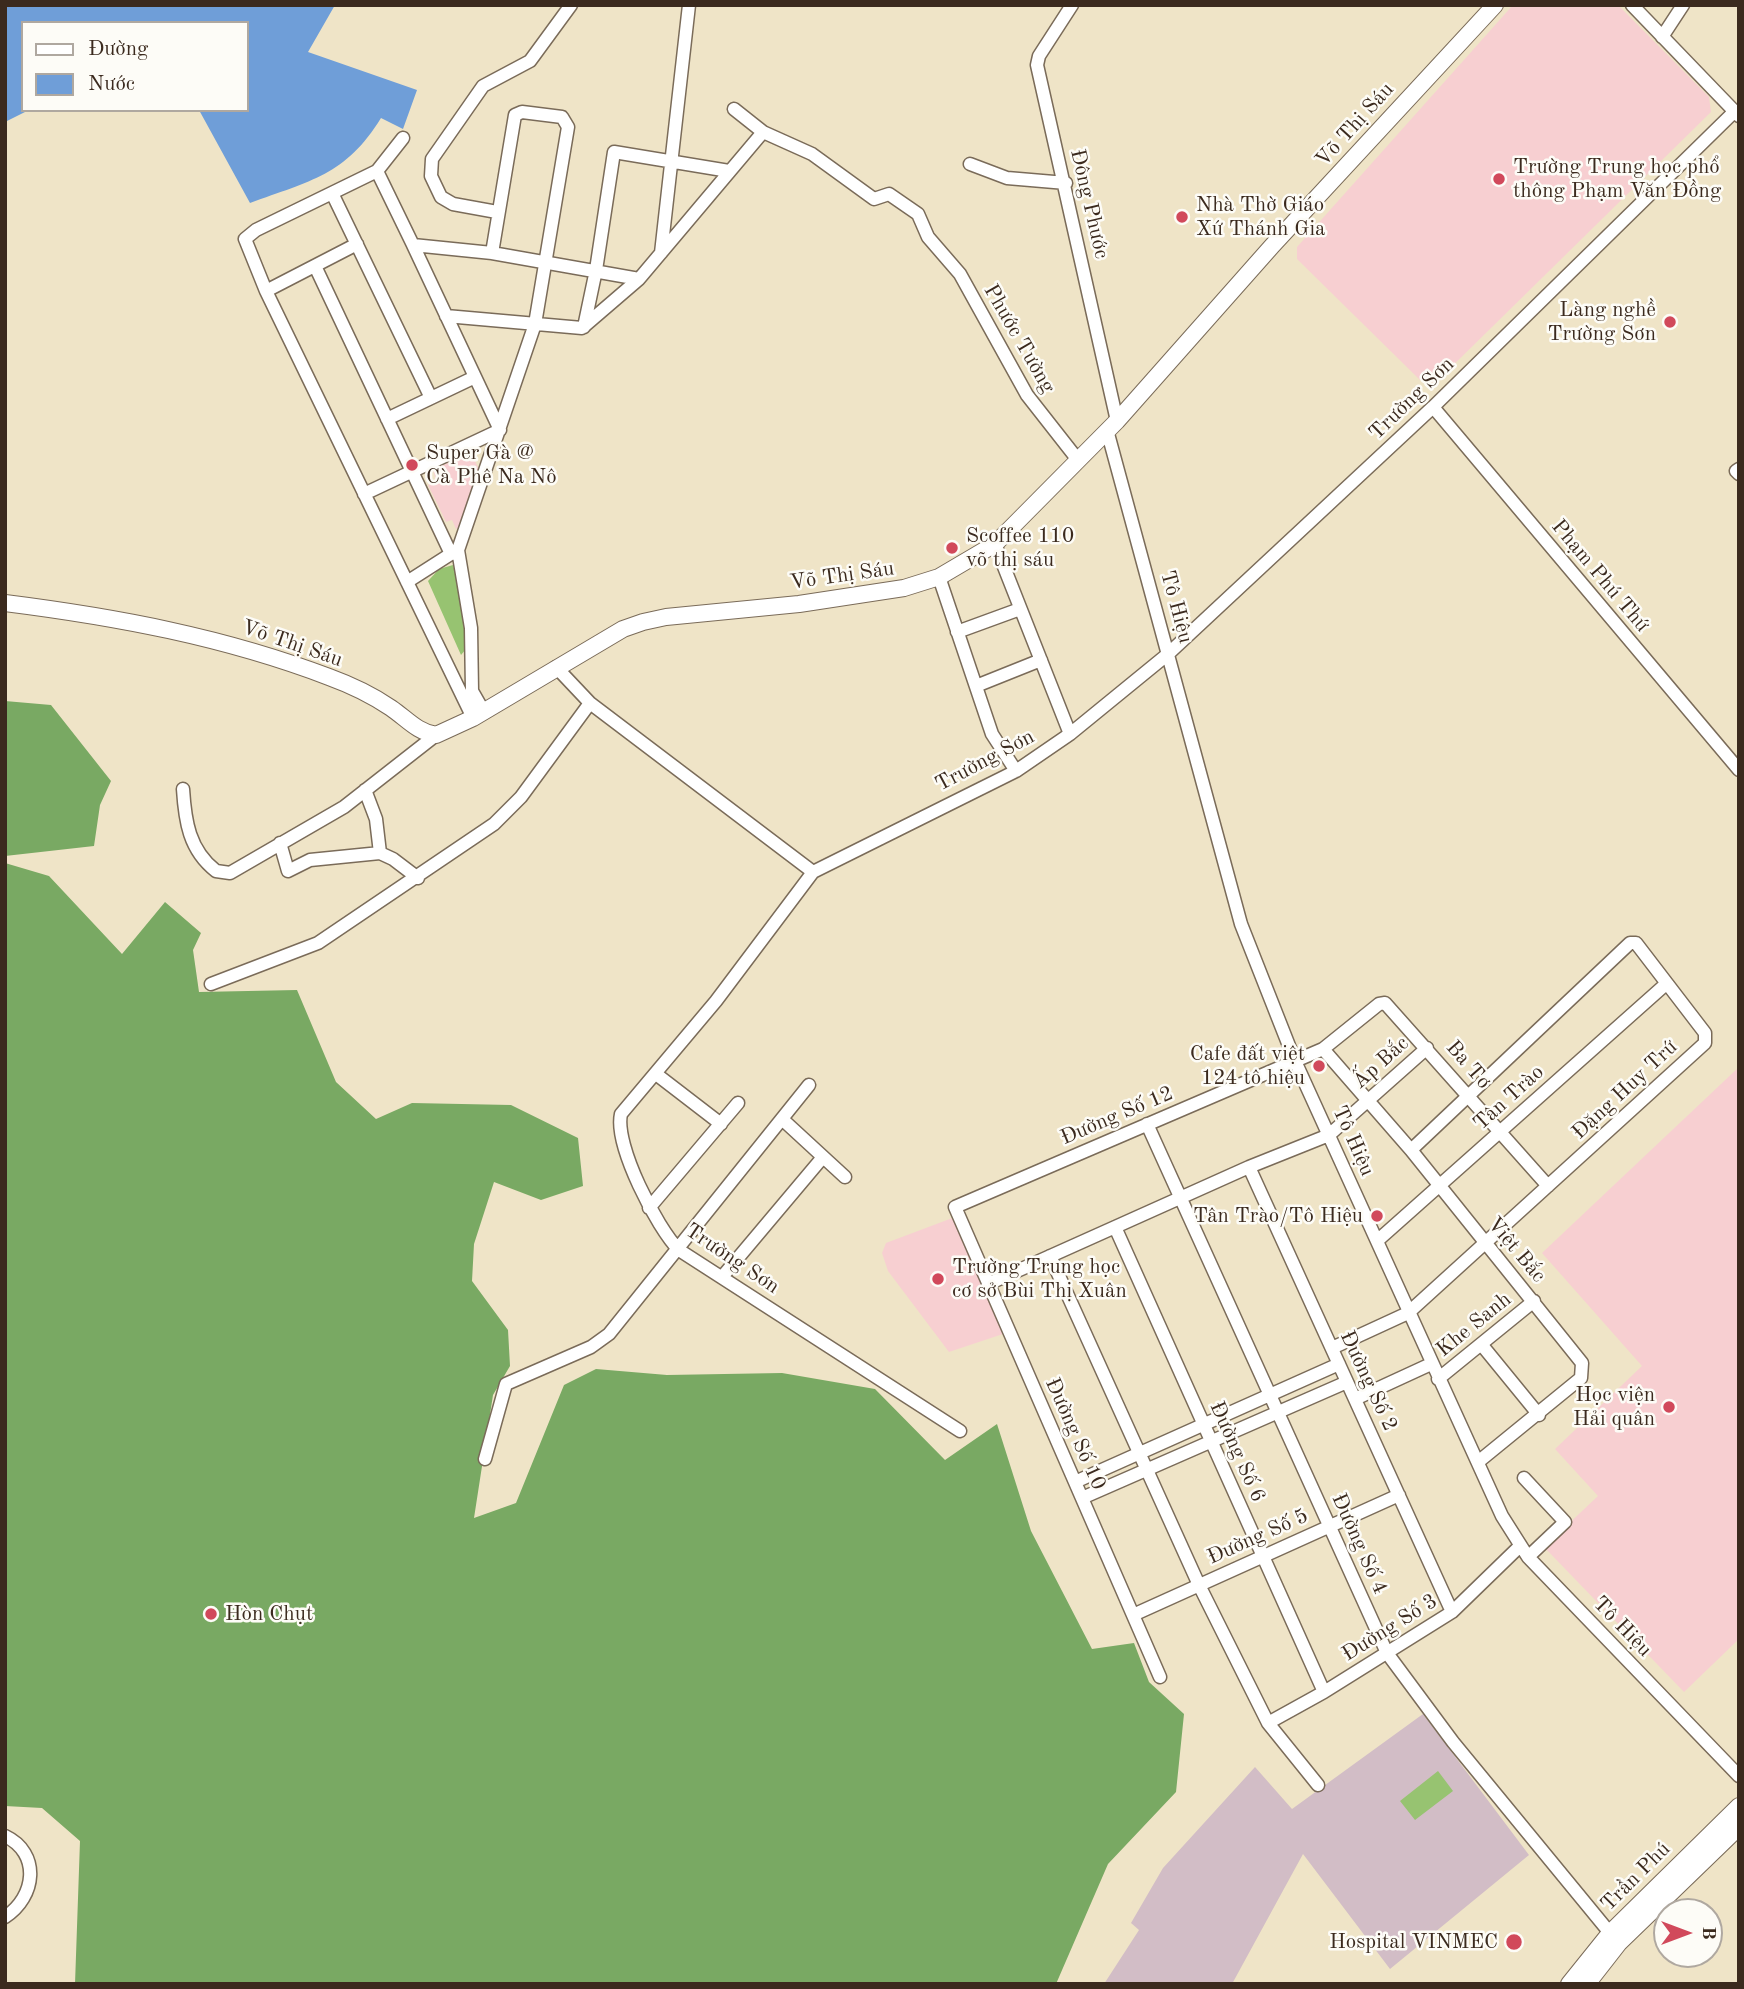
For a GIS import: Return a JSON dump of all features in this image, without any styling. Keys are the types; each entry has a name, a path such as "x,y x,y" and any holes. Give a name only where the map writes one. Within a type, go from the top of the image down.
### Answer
{"main road":[{"name":"Võ Thị Sáu","path":"5,603 81,611 209,638 342,682 383,704 416,729 436,735 479,715 623,629 643,622 867,595 939,577 995,544 1112,426 1272,246 1495,5"},
{"name":"Trần Phú","path":"1569,1984 1739,1806"},
{"name":"Trần Phú","path":"1587,1984 1615,1938 1739,1826"}],"street":[{"path":"497,212 453,204 441,197 431,176 432,159 475,94 491,80 523,67 530,61 571,5"},
{"path":"661,254 689,5"},
{"name":"Đông Phước","path":"1072,5 1038,56 1037,65 1066,183 1112,426"},
{"path":"1632,5 1737,114"},
{"path":"1662,37 1683,5"},
{"name":"Phước Tường","path":"734,109 763,132 812,154 874,199 882,194 900,199 918,214 928,237 960,274 1027,396 1078,460"},
{"path":"407,582 454,552 500,430 535,324 568,128 565,119 522,112 515,115 492,253"},
{"name":"Trường Sơn","path":"960,1431 679,1250 660,1229 649,1208 619,1126 621,1114 716,1002 813,872 1016,771 1070,734 1168,654 1433,407 1737,114"},
{"path":"446,316 584,327 639,279 763,132"},
{"path":"403,138 377,171 248,235 245,246 407,582 479,715"},
{"path":"584,327 596,270 613,155 617,151 729,171"},
{"path":"970,164 1007,178 1066,183"},
{"path":"377,171 500,430"},
{"path":"332,193 431,398"},
{"path":"266,291 357,244"},
{"path":"413,245 492,253 639,279"},
{"path":"315,266 412,472 454,552 471,628 472,691 479,715"},
{"path":"387,419 475,377"},
{"name":"Phạm Phú Thứ","path":"1433,407 1739,770"},
{"name":"Tô Hiệu","path":"1112,426 1168,654 1241,924 1295,1061 1431,1364 1502,1516 1524,1552 1739,1776"},
{"path":"364,494 500,430"},
{"path":"995,544 1070,734"},
{"path":"939,577 992,734 1016,771"},
{"path":"957,632 1020,609"},
{"path":"976,685 1041,660"},
{"path":"556,667 590,703 813,872"},
{"path":"211,985 318,943 418,878 506,813 590,703"},
{"path":"183,789 189,834 209,865 223,874 242,868 344,807 436,735"},
{"path":"365,790 376,819 380,853"},
{"path":"280,843 288,871 310,860 380,853 418,878"},
{"name":"Đặng Huy Trứ","path":"1332,1348 1408,1313 1704,1043 1705,1033 1636,943 1627,944 1411,1150"},
{"name":"Tân Trào","path":"1377,1241 1666,984"},
{"name":"Đường Số 12","path":"955,1207 1323,1049 1379,1004 1385,1003"},
{"name":"Ba Tơ","path":"1385,1003 1548,1186"},
{"name":"Ấp Bắc","path":"988,1284 1249,1167 1329,1135 1427,1048"},
{"name":"Việt Bắc","path":"1323,1049 1411,1150 1582,1363 1584,1371 1581,1378 1539,1415 1478,1462"},
{"path":"656,1074 721,1124"},
{"path":"485,1459 506,1384 600,1341 618,1325 808,1085"},
{"path":"649,1208 738,1103"},
{"path":"782,1119 845,1177"},
{"name":"Đường Số 4","path":"1147,1125 1387,1653 1453,1742 1615,1938"},
{"path":"722,1278 823,1157"},
{"name":"Đường Số 2","path":"1249,1167 1452,1612"},
{"name":"Đường Số 10","path":"955,1207 1160,1677"},
{"name":"Đường Số 6","path":"1115,1227 1324,1692"},
{"path":"1050,1256 1199,1585 1268,1723 1318,1785"},
{"name":"Khe Sanh","path":"1438,1379 1534,1301"},
{"path":"1481,1344 1539,1415"},
{"path":"1075,1482 1339,1364"},
{"path":"1355,1399 1431,1364"},
{"path":"1082,1498 1347,1382"},
{"name":"Đường Số 3","path":"1268,1723 1324,1692 1452,1612 1565,1522 1524,1478"},
{"name":"Đường Số 5","path":"1133,1615 1399,1495"},
{"path":"5,1836 22,1848 29,1860 30,1881 27,1894 20,1905 5,1917"}],"shaded area":[{"name":"Trường Trung học phổ thông Phạm Văn Đồng","path":"1513,5 1618,5 1709,97 1711,112 1435,383 1420,380 1297,259 1297,247"},
{"path":"471,452 480,472 474,476 477,482 462,524 456,529 452,520 446,522 428,485 436,481 433,470"},
{"name":"Học viện Hải quân","path":"1739,1067 1739,1639 1684,1692 1544,1547 1598,1496 1555,1449 1642,1366 1542,1253"},
{"name":"Trường Trung học cơ sở Bùi Thị Xuân","path":"955,1217 1003,1334 949,1352 888,1271 882,1253 886,1243"},
{"path":"1423,1714 1529,1855 1390,1969 1303,1854 1232,1984 1104,1984 1139,1930 1131,1923 1163,1868 1255,1767 1292,1809"}],"green space":[{"path":"453,565 462,597 466,649 461,655 428,581 439,569"},
{"path":"5,701 51,705 111,781 100,805 94,846 5,856"},
{"path":"5,863 49,876 122,954 165,902 201,933 193,950 199,992 297,990 336,1082 376,1119 412,1103 511,1105 578,1138 583,1186 541,1200 494,1182 474,1244 472,1281 508,1330 510,1366 493,1395 474,1518 516,1503 564,1385 596,1369 667,1375 782,1373 875,1389 945,1460 997,1424 1031,1531 1092,1649 1134,1643 1149,1682 1184,1714 1176,1792 1108,1864 1056,1984 75,1984 80,1841 42,1808 5,1806"},
{"path":"1438,1771 1453,1791 1415,1820 1400,1801"}],"water":[{"path":"5,5 335,5 308,52 417,90 403,129 381,118 354,152 325,174 250,203 200,112 248,112 248,21 21,21 21,112 25,112 5,122"}],"place":[{"name":"Trường Trung học phổ thông Phạm Văn Đồng","path":"1499,179"},
{"name":"Nhà Thờ Giáo Xứ Thánh Gia","path":"1182,217"},
{"name":"Làng nghề Trường Sơn","path":"1670,322"},
{"name":"Super Gà @ Cà Phê Na Nô","path":"412,465"},
{"name":"Scoffee 110 võ thị sáu","path":"952,548"},
{"name":"Cafe đất việt 124 tô hiệu","path":"1319,1066"},
{"name":"Tân Trào/Tô Hiệu","path":"1377,1216"},
{"name":"Trường Trung học cơ sở Bùi Thị Xuân","path":"938,1279"},
{"name":"Học viện Hải quân","path":"1669,1407"},
{"name":"Hòn Chụt","path":"211,1614"},
{"name":"Hospital VINMEC","path":"1514,1942"}]}
